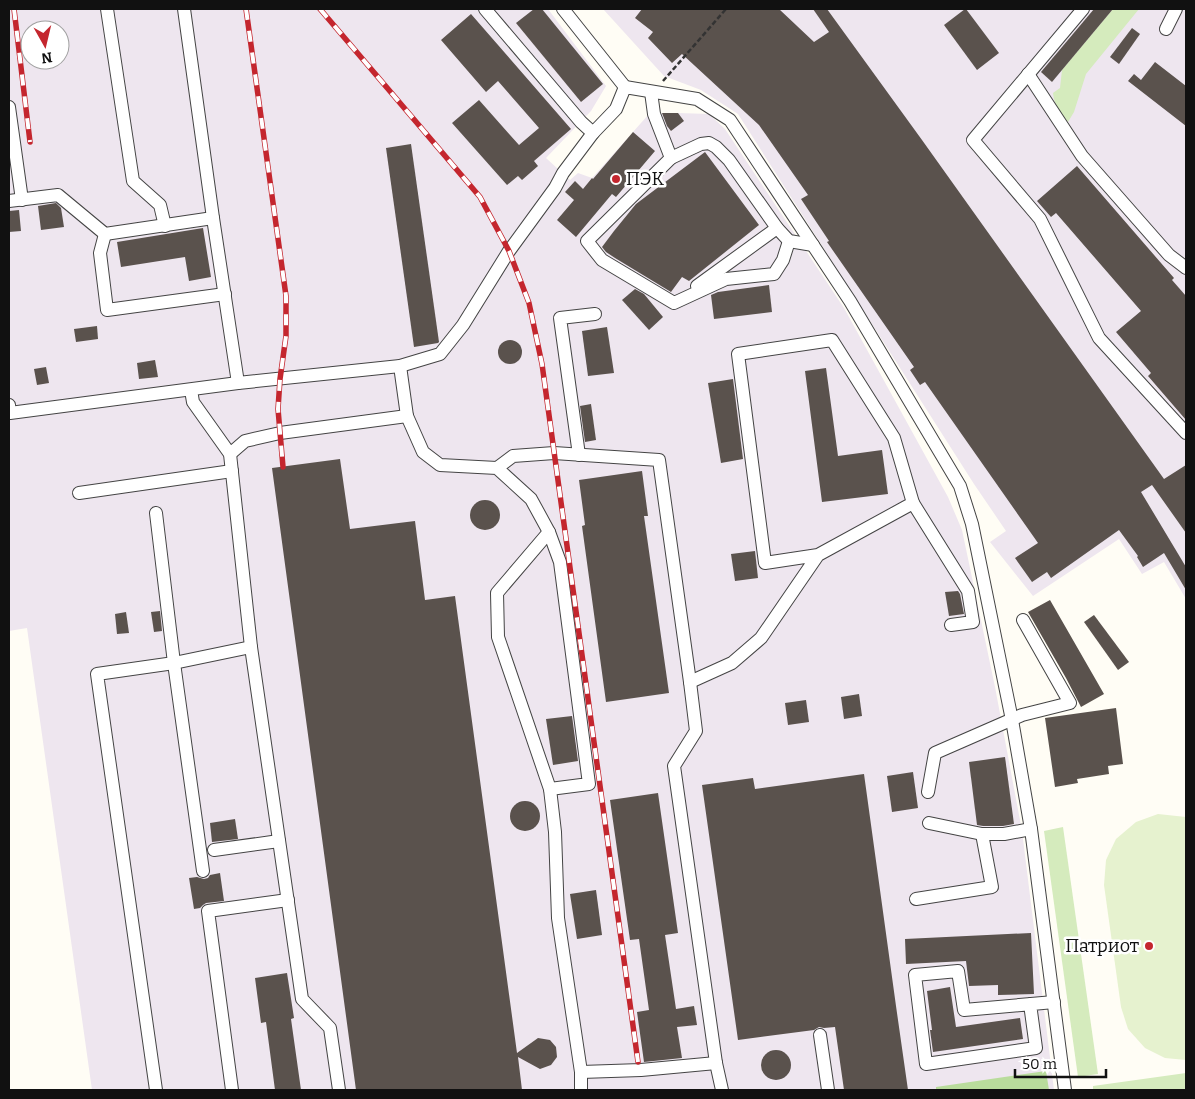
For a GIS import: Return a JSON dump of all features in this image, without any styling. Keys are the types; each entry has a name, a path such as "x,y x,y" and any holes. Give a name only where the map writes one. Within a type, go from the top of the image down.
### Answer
{"lane":[{"path":"107,9 133,180 160,205 165,226"},
{"path":"184,9 238,383"},
{"path":"485,9 581,122 593,133"},
{"path":"563,9 625,87 697,100 730,120 850,301 960,486 972,524 1012,720 1031,828 1065,1090"},
{"path":"1083,9 973,140 1040,219 1099,338 1186,433"},
{"path":"1166,29 1176,9"},
{"path":"1028,74 1082,156 1169,255 1186,268"},
{"path":"9,405 10,413 238,383 400,366 440,354 463,325 509,251 555,188 563,173 593,133 616,109 625,87"},
{"path":"650,92 654,114 671,158"},
{"path":"9,107 15,200 58,195 105,234 213,218"},
{"path":"789,241 783,260 774,274 726,279 674,303 602,260 587,241 671,158 701,144 709,143 729,160 777,228 789,241 813,246"},
{"path":"697,286 777,228"},
{"path":"105,234 100,253 108,310 225,294"},
{"path":"579,455 560,318 595,314"},
{"path":"913,503 818,555 765,563 738,354 832,340 894,438 913,503 968,590 973,622 951,625"},
{"path":"400,366 407,416 423,452 440,465 497,468 531,499 549,532 560,562 589,784 550,790"},
{"path":"191,390 193,402 230,454 251,647 302,999 330,1028 339,1090"},
{"path":"230,454 245,441 280,433 407,416"},
{"path":"497,468 513,456 554,453 659,460 696,732 674,766 716,1063 722,1090"},
{"path":"79,493 232,471"},
{"path":"156,513 174,663 203,872"},
{"path":"549,532 497,593 498,637 550,790 555,832 558,918 581,1072 581,1090"},
{"path":"690,682 732,663 761,638 818,555"},
{"path":"928,792 935,753 1022,715 1070,703 1024,620"},
{"path":"156,1090 97,674 174,663 251,647"},
{"path":"929,823 982,834 1004,834 1031,828"},
{"path":"916,899 992,887 982,834"},
{"path":"214,850 279,841"},
{"path":"232,1090 208,911 288,900"},
{"path":"1030,1004 1036,1048 926,1064 915,975 958,971 964,1010 1030,1004 1054,1002"},
{"path":"820,1035 828,1090"},
{"path":"581,1072 642,1070 716,1063"}],"path":[{"path":"650,92 656,88 726,9"}],"shaded area":[{"path":"9,9 548,9 606,86 591,111 546,158 570,180 578,173 592,178 649,114 709,114 725,129 844,308 948,497 962,530 995,687 1022,831 1054,1090 92,1090 27,628 9,631"},
{"path":"603,9 1186,9 1186,599 1164,562 1142,574 1119,539 1033,596 990,542 1006,531 974,484 738,114 701,90 664,76"}],"green space":[{"path":"1113,9 1139,9 1086,74 1074,112 1068,122 1058,109 1053,93 1060,88 1062,70"},
{"name":"Патриот","path":"1158,814 1186,817 1186,1060 1165,1058 1145,1048 1128,1029 1121,1007 1104,885 1106,860 1116,839 1136,822"},
{"path":"1063,827 1098,1074 1078,1077 1044,831"},
{"path":"1046,1071 1049,1090 936,1090 936,1087"},
{"path":"1186,1073 1186,1090 1093,1090 1093,1086"}],"building":[{"path":"534,9 542,9 603,84 581,102 516,23"},
{"path":"642,9 779,9 814,42 829,32 813,9 827,9 1164,479 1186,465 1186,533 1152,485 1141,492 1186,567 1186,590 1164,553 1143,567 1138,556 1119,530 1051,578 1047,572 1032,582 1015,558 1038,543 925,382 920,385 910,370 914,367 827,242 829,241 801,199 808,195 759,125 682,54 672,63 648,38 653,32 635,18"},
{"path":"965,9 999,53 977,70 944,25"},
{"path":"1094,9 1113,9 1052,82 1041,72"},
{"path":"471,14 571,129 534,161 538,166 522,180 518,176 507,185 452,123 479,100 519,145 539,128 498,81 486,92 441,40"},
{"path":"1132,28 1140,34 1119,64 1110,57"},
{"path":"1155,62 1186,86 1186,126 1128,81 1134,74 1141,80"},
{"path":"662,113 678,113 684,121 671,131"},
{"path":"633,132 655,151 616,197 612,194 576,237 557,220 574,200 565,192 575,181 583,189"},
{"path":"411,144 439,342 414,347 386,148"},
{"path":"705,152 759,225 689,281 682,277 671,292 615,258 602,247 636,204"},
{"path":"1077,166 1174,278 1172,280 1186,296 1186,420 1148,376 1151,373 1116,332 1141,311 1056,213 1051,217 1037,201"},
{"path":"56,203 61,208 64,227 41,230 38,206"},
{"path":"19,210 21,231 9,232 9,211"},
{"path":"203,228 211,277 189,281 185,257 121,267 117,242"},
{"path":"769,285 772,312 714,319 711,295 718,292"},
{"path":"635,289 644,294 663,317 649,330 622,300"},
{"path":"97,326 98,339 76,342 74,329"},
{"path":"607,327 614,373 588,376 582,331"},
{"path":"510,340 518,344 522,352 518,360 510,364 502,360 498,352 502,344"},
{"path":"155,360 158,377 139,379 137,363"},
{"path":"46,367 49,383 37,385 34,369"},
{"path":"826,368 838,456 882,450 888,494 822,502 805,371"},
{"path":"733,379 743,459 721,463 708,383"},
{"path":"591,404 596,440 585,442 580,406"},
{"path":"340,459 350,529 415,521 425,600 455,596 517,1053 538,1038 550,1040 556,1047 557,1057 551,1065 540,1069 518,1057 522,1090 356,1090 272,468"},
{"path":"642,471 648,516 644,516 669,693 606,702 582,526 585,525 579,480"},
{"path":"485,500 496,504 500,515 496,526 485,530 474,526 470,515 474,504"},
{"path":"755,551 758,578 735,581 731,554"},
{"path":"958,591 964,614 949,616 945,592"},
{"path":"1050,600 1104,694 1081,707 1028,612"},
{"path":"160,611 162,631 154,632 151,612"},
{"path":"126,612 129,633 117,634 115,614"},
{"path":"1094,615 1129,662 1118,670 1084,622"},
{"path":"859,694 862,716 844,719 841,697"},
{"path":"806,700 809,722 788,725 785,703"},
{"path":"1116,708 1123,764 1108,766 1109,774 1077,779 1078,783 1055,787 1045,718"},
{"path":"572,716 578,761 553,765 546,719"},
{"path":"1005,757 1014,824 1003,826 977,825 969,762"},
{"path":"913,772 918,808 892,812 887,776"},
{"path":"864,774 908,1090 844,1090 835,1027 819,1027 814,1030 738,1040 702,785 753,778 755,789"},
{"path":"658,793 678,933 665,935 676,1009 694,1006 697,1025 677,1027 682,1058 644,1062 637,1012 649,1010 639,939 630,940 610,800"},
{"path":"525,801 536,805 540,816 536,827 525,831 514,827 510,816 514,805"},
{"path":"235,819 238,839 212,842 210,823"},
{"path":"220,873 224,901 206,903 200,908 194,909 189,878 197,877 204,879 210,875"},
{"path":"596,890 602,935 577,939 570,894"},
{"path":"1031,933 1034,994 998,995 998,985 969,986 966,961 906,964 905,939"},
{"path":"287,973 294,1018 291,1019 301,1090 275,1090 266,1022 261,1023 255,978"},
{"path":"950,987 956,1027 1020,1018 1023,1039 933,1052 927,991"},
{"path":"776,1050 787,1054 791,1065 787,1076 776,1080 765,1076 761,1065 765,1054"}],"railway":[{"path":"14,9 30,142"},
{"path":"246,9 286,296 286,336 278,409 283,467"},
{"path":"320,9 480,197 509,251 529,303 542,364 638,1062"}],"place":[{"name":"ПЭК","path":"616,179"},
{"name":"Патриот","path":"1149,946"}]}
